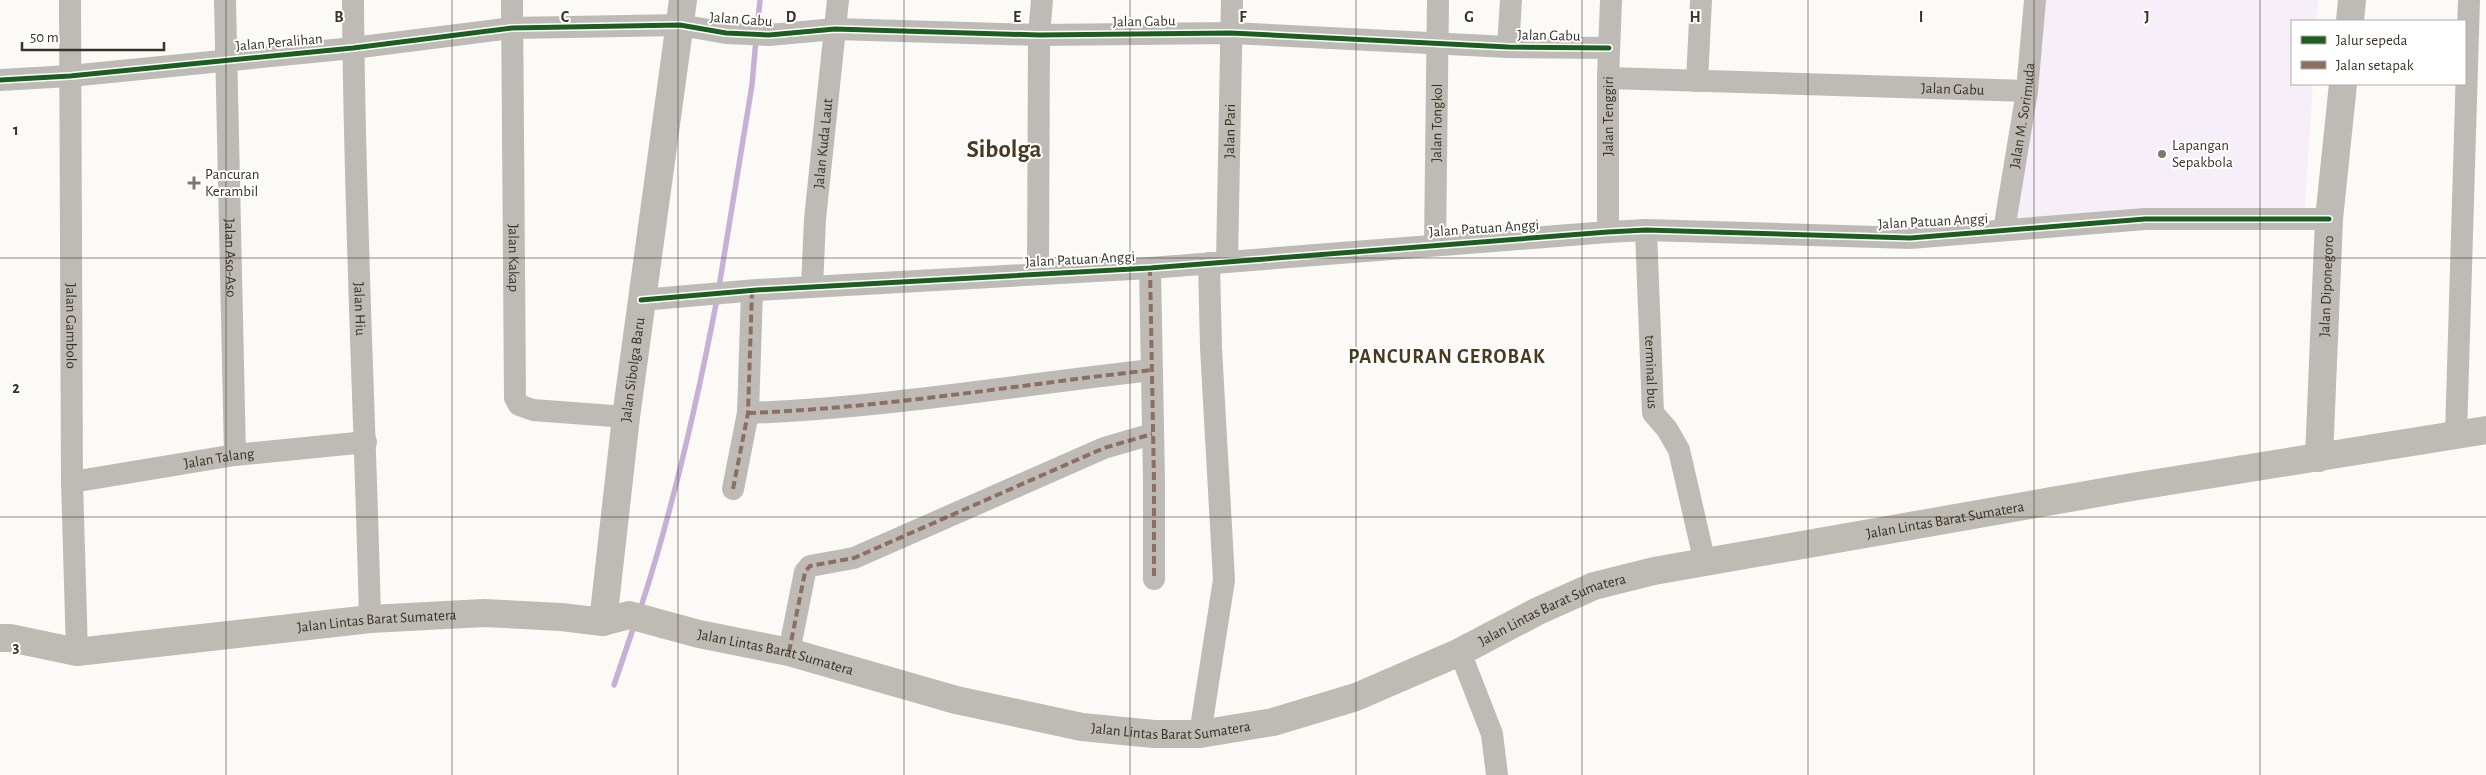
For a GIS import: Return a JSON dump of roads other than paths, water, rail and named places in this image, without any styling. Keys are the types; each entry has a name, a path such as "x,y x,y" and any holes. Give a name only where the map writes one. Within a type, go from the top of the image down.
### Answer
{"highway":[{"name":"Jalan Lintas Barat Sumatera","path":"0,638 10,638 77,652 370,618 484,613 561,617 603,622 641,618 699,634 789,652 956,700 1082,727 1154,734 1200,734 1273,722 1356,697 1460,652 1538,611 1594,586 1654,571 2112,491 2486,430"}],"street":[{"name":"Jalan Gambolo","path":"70,0 72,482 77,652"},
{"name":"Jalan Aso-Aso","path":"225,0 235,455"},
{"name":"Jalan Hiu","path":"353,0 354,151 366,442 370,618"},
{"name":"Jalan Kakap","path":"512,0 515,398 519,405 533,410 626,417"},
{"name":"Jalan Kuda Laut","path":"812,287 815,219 838,0"},
{"path":"1038,273 1039,35 1042,0"},
{"name":"Jalan Pari","path":"1200,734 1224,580 1210,348 1218,263 1232,0"},
{"name":"Jalan Tongkol","path":"1435,245 1438,0"},
{"path":"1508,47 1511,0"},
{"name":"Jalan Tenggiri","path":"1608,232 1608,78 1611,0"},
{"path":"1697,81 1700,0"},
{"name":"Jalan M. Sorimuda","path":"2004,230 2027,91 2035,0"},
{"path":"2350,20 2352,0"},
{"path":"2456,435 2469,0"},
{"name":"Jalan Peralihan","path":"0,80 70,76 226,59 353,48 512,28 681,13"},
{"name":"Jalan Gabu","path":"681,13 726,33 769,35 835,29 1039,35 1231,33 1508,47 1610,48"},
{"name":"Jalan Sibolga Baru","path":"603,622 626,417 681,13"},
{"name":"Jalan Gabu","path":"1608,78 2027,91"},
{"name":"Jalan Diponegoro","path":"2319,458 2329,219 2343,85"},
{"name":"Jalan Patuan Anggi","path":"641,300 752,290 930,282 1038,273 1150,268 1646,230 1910,238 2145,218 2329,219"},
{"name":"terminal bus","path":"1646,230 1653,412 1667,429 1679,450 1705,563"},
{"path":"1150,268 1154,579"},
{"path":"732,489 748,414 752,290"},
{"path":"748,414 825,410 992,392 1152,370"},
{"path":"789,652 805,572 810,566 854,558 1104,448 1152,434"},
{"name":"Jalan Talang","path":"72,482 235,455 366,442"},
{"path":"1460,652 1492,734 1497,775"}],"waterway":[{"path":"757,30 760,0"},
{"path":"719,287 752,85 756,39"},
{"path":"640,610 683,456 717,299"},
{"path":"614,685 635,623"}],"place":[{"name":"Lapangan Sepakbola","path":"2162,154"},
{"name":"Pancuran Kerambil","path":"194,183"}],"district":[{"name":"Sibolga","path":"1004,148"},
{"name":"PANCURAN GEROBAK","path":"1447,356"}]}
